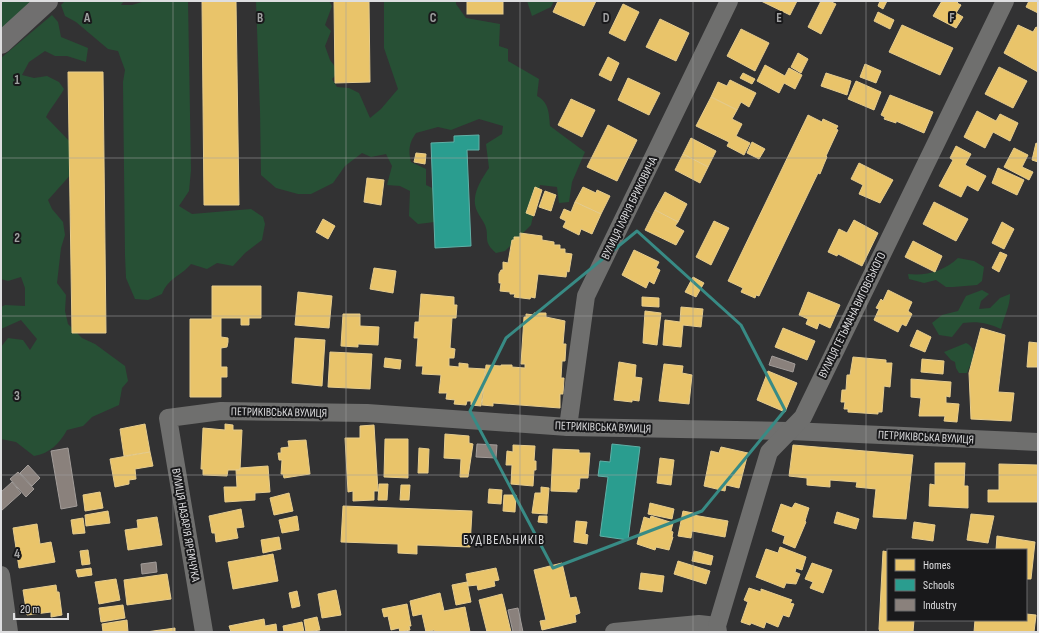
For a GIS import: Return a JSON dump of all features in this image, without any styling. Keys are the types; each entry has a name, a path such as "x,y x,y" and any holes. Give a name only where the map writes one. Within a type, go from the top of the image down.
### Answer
{"main road":[{"path":"1,43 48,1"}],"street":[{"name":"ВУЛИЦЯ ІЛЯРІЯ БРИКОВИЧА","path":"568,427 586,296 729,1"},
{"name":"ВУЛИЦЯ ГЕТЬМАНА ВИГОВСЬКОГО","path":"718,629 769,452 803,417 1005,1"},
{"name":"ПЕТРИКІВСЬКА ВУЛИЦЯ","path":"168,418 220,412 367,413 568,427 790,431 1038,442"},
{"name":"ВУЛИЦЯ НАЗАРІЯ ЯРЕМЧУКА","path":"168,418 204,632"},
{"path":"1,575 9,632"},
{"path":"614,632 699,624 718,629"}],"highlighted area":[{"path":"637,231 741,325 785,410 702,511 553,568 470,411 506,338"}],"green space":[{"path":"1,1 34,1 1,30"},
{"path":"65,1 124,1 121,5 132,5 145,1 188,1 191,170 189,191 179,206 192,214 251,209 263,217 265,224 262,240 245,253 233,266 217,263 207,269 191,264 171,280 162,294 148,300 135,299 126,278 123,82 125,70 118,51 108,49 76,22 65,16 61,5"},
{"path":"256,1 329,1 332,6 325,25 331,31 325,46 330,60 339,72 332,79 337,87 349,88 359,93 370,118 381,109 398,89 384,48 384,1 456,1 456,4 466,18 500,24 499,46 508,49 508,61 539,79 537,96 546,105 549,113 550,126 585,152 572,182 569,202 559,203 557,187 540,185 531,225 505,251 496,253 489,245 486,229 477,211 475,200 477,188 489,168 486,144 502,134 503,126 479,119 451,130 438,127 416,133 412,140 409,151 411,162 426,169 426,185 447,195 443,221 418,224 409,216 410,191 400,186 387,185 392,166 386,154 371,157 362,153 345,166 333,183 311,194 298,194 276,188 261,175"},
{"path":"527,1 554,1 551,7 532,16"},
{"path":"52,15 58,22 61,37 88,48 86,62 67,56 55,56 45,51 29,62 22,75 34,78 47,76 59,82 64,89 46,117 74,146 73,172 48,200 52,209 63,222 65,235 61,248 57,283 66,295 65,311 68,324 82,338 95,344 125,366 128,381 122,388 119,405 92,417 83,426 67,430 54,447 44,453 34,456 16,442 1,439 1,347 8,338 23,340 30,350 37,339 21,320 1,329 1,307 5,305 25,306 25,288 21,277 8,281 1,279 1,58"},
{"path":"958,258 974,261 984,267 982,281 977,285 946,287 936,280 924,283 909,279 908,274 935,272 953,263"},
{"path":"982,290 989,294 981,301 979,309 990,308 1000,298 1010,294 1008,307 1001,329 983,323 968,322 963,323 952,337 939,335 932,323 942,315 958,311 966,296"},
{"path":"966,343 973,349 974,353 967,373 959,373 955,362 951,360 944,352"}],"building: Homes":[{"path":"202,1 236,1 239,205 204,205"},
{"path":"334,1 369,1 370,82 335,83"},
{"path":"467,1 503,1 503,14 467,14"},
{"path":"558,1 596,1 584,26 553,12"},
{"path":"761,1 797,1 790,15"},
{"path":"821,1 829,1 836,4 821,34 808,27"},
{"path":"880,1 887,1 883,9 878,6"},
{"path":"942,1 959,1 957,3 961,5 956,13 963,17 956,28 933,16"},
{"path":"1029,1 1038,1 1038,13 1026,7"},
{"path":"623,4 639,12 625,41 609,33"},
{"path":"878,12 894,20 890,29 874,21"},
{"path":"660,19 689,33 676,61 646,47"},
{"path":"902,25 953,48 940,75 889,52"},
{"path":"1018,25 1033,32 1036,27 1038,28 1038,72 1004,53"},
{"path":"741,29 769,43 755,71 727,56"},
{"path":"798,53 808,59 801,73 791,67"},
{"path":"608,57 619,63 611,81 599,75"},
{"path":"865,64 881,71 876,83 860,77"},
{"path":"765,65 785,76 789,68 802,75 795,89 784,83 779,93 757,81"},
{"path":"999,67 1027,81 1013,108 985,94"},
{"path":"68,72 103,72 106,333 72,333"},
{"path":"743,73 755,79 752,84 740,78"},
{"path":"826,73 851,81 847,95 821,86"},
{"path":"628,78 660,93 649,115 618,100"},
{"path":"730,80 756,93 749,107 741,102 737,110 711,97 718,82 727,86"},
{"path":"856,81 881,92 874,110 848,99"},
{"path":"890,95 933,112 924,133 896,121 896,123 884,119 885,117 881,115"},
{"path":"711,97 737,110 732,119 742,124 736,136 750,143 744,155 727,146 729,142 696,126"},
{"path":"571,99 595,110 582,137 558,125"},
{"path":"977,111 996,121 1000,114 1018,123 1010,141 993,132 985,148 964,137"},
{"path":"808,115 822,122 823,119 838,126 836,129 838,130 826,156 827,157 820,174 818,173 759,296 756,295 755,298 741,292 743,288 728,281"},
{"path":"608,125 637,140 617,181 587,167"},
{"path":"691,138 716,151 708,167 683,154"},
{"path":"752,142 765,149 759,159 747,153"},
{"path":"1036,143 1038,144 1038,162 1032,160"},
{"path":"956,146 971,154 965,165 986,176 978,191 967,185 961,197 939,186 953,160 950,158"},
{"path":"1014,148 1028,155 1022,167 1033,172 1029,180 1004,167"},
{"path":"416,153 426,154 425,164 414,162"},
{"path":"683,154 708,167 700,183 675,170"},
{"path":"859,163 893,180 880,203 859,194 863,185 851,179"},
{"path":"998,168 1024,180 1017,195 992,183"},
{"path":"367,178 384,180 381,205 364,202"},
{"path":"535,187 542,190 534,216 526,213"},
{"path":"583,187 596,193 597,190 610,196 601,214 575,202"},
{"path":"545,191 556,195 551,211 539,207"},
{"path":"665,192 687,204 678,222 655,210"},
{"path":"575,202 601,214 592,234 581,229 579,235 563,227 566,221 560,218 564,209 571,212"},
{"path":"934,202 968,219 956,241 923,224"},
{"path":"655,210 678,222 675,226 684,231 676,245 645,230"},
{"path":"323,219 335,226 328,239 316,232"},
{"path":"854,220 878,233 862,266 838,254 837,256 828,252 839,229 847,233"},
{"path":"714,221 729,228 711,265 696,257"},
{"path":"1002,222 1014,229 1004,249 992,243"},
{"path":"520,233 542,236 542,240 554,242 554,245 560,245 560,249 565,249 565,253 572,254 569,272 567,271 566,277 538,274 535,298 531,297 530,299 514,297 515,294 500,291 501,283 499,283 499,274 501,270 503,270 503,262 508,263 512,240 514,240 514,237 520,237"},
{"path":"913,241 942,256 935,272 905,257"},
{"path":"634,250 659,262 656,268 660,270 654,284 649,281 646,288 622,275"},
{"path":"1000,252 1007,255 999,272 992,268"},
{"path":"374,268 396,271 393,293 370,289"},
{"path":"693,277 704,283 696,297 685,292"},
{"path":"212,286 261,286 261,318 249,318 249,325 241,325 241,318 221,318 221,337 228,338 228,342 227,347 221,348 221,367 227,367 227,377 221,377 221,397 190,397 190,319 212,319"},
{"path":"888,290 912,302 908,311 912,314 906,326 902,324 898,332 874,320 879,309 876,308 881,299 883,301"},
{"path":"298,292 332,296 329,328 295,325"},
{"path":"808,292 840,305 830,328 819,323 817,329 806,324 808,319 799,315"},
{"path":"421,294 454,297 454,305 457,305 456,318 452,318 450,348 455,349 454,358 449,358 449,366 459,367 459,363 468,364 468,368 485,369 481,406 471,405 471,401 467,401 466,405 454,404 455,400 446,399 447,393 439,393 441,375 422,374 423,366 416,366 418,338 414,338 415,322 419,322"},
{"path":"642,297 659,298 659,307 642,306"},
{"path":"681,307 703,309 701,327 683,325 681,347 663,345 665,320 680,322"},
{"path":"645,311 661,313 657,345 643,343"},
{"path":"534,313 546,313 546,317 565,321 563,344 566,344 565,361 562,361 561,378 564,378 563,394 560,394 560,408 493,403 493,406 482,405 486,365 512,365 512,367 525,368 525,364 521,364 524,317 526,317 526,314 534,315"},
{"path":"343,314 360,314 360,326 379,327 378,345 358,344 358,347 341,346"},
{"path":"783,328 815,341 807,360 775,347"},
{"path":"981,328 1005,335 998,392 1014,393 1011,421 971,419 969,373"},
{"path":"917,330 931,337 925,352 910,346"},
{"path":"295,338 325,340 322,386 292,383"},
{"path":"1029,342 1038,343 1038,367 1027,367"},
{"path":"330,352 372,354 370,389 328,387"},
{"path":"853,357 886,360 886,363 892,363 890,387 884,386 882,412 878,412 878,414 848,412 848,409 844,409 845,402 841,402 842,390 846,390 847,375 850,375"},
{"path":"385,358 401,360 400,369 384,367"},
{"path":"922,359 944,361 943,374 921,372"},
{"path":"619,362 636,365 635,377 642,378 639,401 632,400 632,402 614,400"},
{"path":"664,364 683,366 682,373 692,375 689,404 659,401"},
{"path":"768,371 797,383 785,412 757,400"},
{"path":"911,379 951,382 950,397 946,396 946,403 959,404 957,422 944,421 945,416 919,416 921,398 911,397"},
{"path":"145,424 150,452 124,456 120,429"},
{"path":"225,424 233,425 233,430 242,430 240,470 228,470 227,476 203,475 203,469 201,469 203,428 225,430"},
{"path":"374,425 378,491 374,491 374,500 353,501 353,491 348,492 345,438 360,438 360,426"},
{"path":"445,434 469,436 469,443 473,444 468,477 460,477 461,459 444,458"},
{"path":"385,439 408,439 408,478 384,477"},
{"path":"306,440 310,474 284,478 283,474 281,474 282,460 279,460 278,453 281,453 281,448 289,447 288,441"},
{"path":"513,445 535,446 534,461 536,461 536,470 534,470 533,486 511,484 512,465 506,465 507,451 513,452"},
{"path":"793,445 913,455 906,519 873,517 876,489 856,487 857,482 830,480 830,487 807,485 807,478 789,476"},
{"path":"721,447 748,453 739,488 726,485 725,491 704,486 711,451 719,453"},
{"path":"419,448 429,449 428,473 418,473"},
{"path":"553,449 579,450 579,453 590,453 588,478 580,478 579,489 577,489 577,492 551,491"},
{"path":"150,452 153,466 135,469 136,479 129,480 129,484 115,487 110,459"},
{"path":"660,458 674,460 671,485 657,483"},
{"path":"935,463 965,463 964,486 968,486 968,508 929,506 930,484 935,485"},
{"path":"999,464 1038,465 1038,502 988,502 988,490 999,490"},
{"path":"268,466 270,492 255,493 255,500 225,502 224,487 237,487 236,470 240,470 240,468"},
{"path":"379,484 388,484 387,500 378,500"},
{"path":"401,485 410,485 409,500 400,500"},
{"path":"541,487 549,488 547,514 532,513 535,493 541,493"},
{"path":"489,489 502,490 501,504 488,503"},
{"path":"100,492 103,508 85,511 83,495"},
{"path":"289,493 293,511 274,515 270,498"},
{"path":"504,495 516,495 515,512 503,511"},
{"path":"650,503 674,509 672,519 648,514"},
{"path":"795,503 809,508 806,522 795,548 783,543 785,536 772,531 781,504 792,508"},
{"path":"343,506 472,511 470,547 417,545 417,554 398,553 398,544 341,542"},
{"path":"241,509 244,527 236,528 238,538 216,542 215,533 212,533 209,516"},
{"path":"108,511 110,523 86,526 85,515"},
{"path":"683,511 693,513 693,515 728,521 725,537 692,531 691,538 678,536"},
{"path":"837,512 859,519 856,529 834,523"},
{"path":"971,514 994,516 988,543 967,540"},
{"path":"297,516 299,530 282,533 279,520"},
{"path":"539,516 547,516 547,523 538,522"},
{"path":"651,516 673,523 671,531 673,532 673,537 669,550 656,547 655,550 637,544 644,517 650,519"},
{"path":"157,517 162,545 128,550 125,530 138,528 137,520"},
{"path":"83,518 85,533 73,534 71,520"},
{"path":"576,521 587,522 585,534 588,535 587,544 574,542"},
{"path":"914,522 935,525 933,541 912,538"},
{"path":"37,524 40,544 51,542 55,562 19,568 13,528"},
{"path":"997,536 1035,542 1031,579 1027,579 1027,549 996,549"},
{"path":"279,537 281,549 263,553 261,540"},
{"path":"780,547 806,557 802,570 796,568 795,572 800,574 796,584 786,583 784,588 756,577 766,549 778,553"},
{"path":"88,550 90,564 82,565 80,551"},
{"path":"694,551 713,556 711,565 692,561"},
{"path":"883,551 887,552 887,621 914,621 913,632 880,632"},
{"path":"273,554 278,581 233,589 228,562"},
{"path":"678,561 710,571 706,584 674,574"},
{"path":"562,563 570,598 576,597 580,613 575,615 576,622 542,630 540,621 546,620 534,570"},
{"path":"812,563 832,570 823,593 810,588 813,582 805,579"},
{"path":"91,568 92,575 78,577 76,570"},
{"path":"496,568 499,580 494,581 495,586 478,590 477,585 468,586 466,574"},
{"path":"641,573 664,576 662,592 639,589"},
{"path":"167,574 171,599 127,605 124,580"},
{"path":"116,579 120,600 99,604 95,582"},
{"path":"467,582 471,602 456,605 452,585"},
{"path":"56,585 57,592 59,592 62,615 51,617 51,612 27,615 23,590"},
{"path":"749,588 761,592 761,589 792,600 790,603 794,604 789,617 783,615 778,627 766,622 764,628 751,623 750,625 741,622 748,602 744,600"},
{"path":"336,590 341,615 322,618 318,594"},
{"path":"297,591 300,606 292,608 289,593"},
{"path":"440,593 444,611 465,607 470,632 435,632 434,630 426,632 422,614 413,616 410,601"},
{"path":"502,594 511,632 487,632 479,600"},
{"path":"407,604 411,626 409,626 410,630 400,632 399,628 391,630 388,616 384,617 382,609"},
{"path":"123,605 125,618 101,622 99,608"},
{"path":"1027,614 1036,615 1034,632 974,632 975,621 1027,621"},
{"path":"317,617 320,630 306,632 304,620"},
{"path":"264,619 265,626 276,624 277,632 231,632 229,626"},
{"path":"127,620 128,632 103,632 102,624"},
{"path":"302,622 304,632 284,632 283,626"},
{"path":"175,628 175,632 146,632"}],"building: Schools":[{"path":"479,135 479,150 467,150 471,246 435,248 431,143 454,142 454,136"},
{"path":"612,444 640,447 628,540 600,536 608,477 598,476 600,461 610,462"}],"building: Industry":[{"path":"772,356 795,364 793,372 769,365"},
{"path":"477,444 497,445 496,458 476,457"},
{"path":"68,448 77,506 61,509 51,451"},
{"path":"28,465 40,478 32,486 20,473"},
{"path":"18,472 34,489 26,497 10,479"},
{"path":"12,482 21,493 1,511 1,492"},
{"path":"156,562 157,572 142,574 141,564"},
{"path":"518,608 523,632 513,632 508,610"}],"district":[{"name":"БУДІВЕЛЬНИКІВ","path":"504,539"}]}
